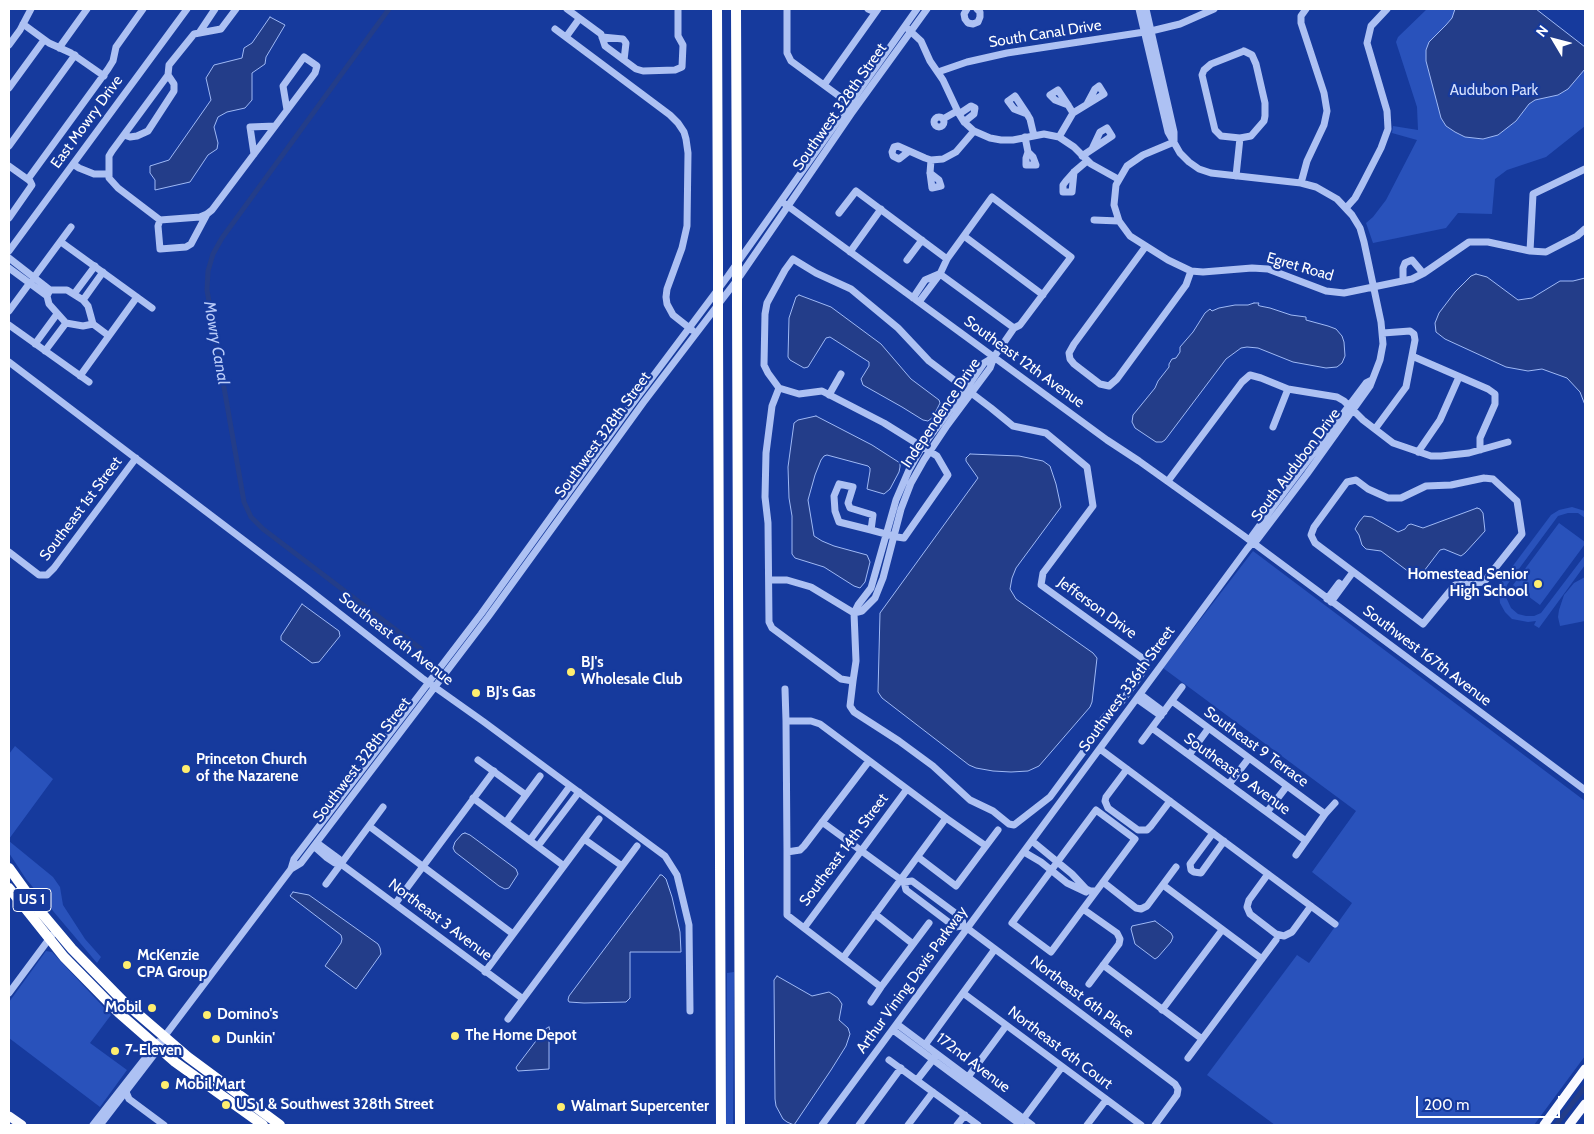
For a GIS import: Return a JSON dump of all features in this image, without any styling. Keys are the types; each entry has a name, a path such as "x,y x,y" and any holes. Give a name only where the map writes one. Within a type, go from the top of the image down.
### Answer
{"highway":[{"path":"717,9 721,1125"},
{"path":"736,9 740,1125"},
{"name":"US 1","path":"9,868 56,930 107,986 188,1057 280,1125"},
{"name":"US 1","path":"9,888 49,940 100,995 157,1046 210,1088 263,1125"}],"main road":[{"path":"1544,1125 1585,1069"},
{"path":"1569,1125 1585,1104"},
{"path":"9,1116 22,1125"}],"street":[{"path":"9,46 31,9"},
{"path":"59,48 87,9"},
{"path":"28,179 104,76 112,63 116,47 143,9"},
{"name":"East Mowry Drive","path":"9,251 187,9"},
{"path":"199,32 215,9"},
{"path":"236,9 221,29 194,34 170,65 168,75 109,156 109,178 118,188 160,220 200,217 212,210 315,73 318,66 304,57 283,86 287,110"},
{"path":"567,9 600,34 605,46 636,69 643,71 675,70 682,67 683,45 678,36 678,9"},
{"path":"787,9 787,53 791,61 843,99"},
{"name":"Southwest 328th Street","path":"908,29 917,9"},
{"name":"Southwest 328th Street","path":"291,869 301,864 636,400 785,203 908,29 927,9"},
{"path":"967,9 964,17 968,23 973,24 978,22 980,18 980,12 977,9"},
{"name":"South Audubon Drive","path":"1139,9 1148,32 1174,132 1174,142 1184,158 1199,169 1211,173 1302,183 1326,191 1346,208 1357,222 1362,234 1382,333 1382,353 1370,386 1351,409 1307,474 1257,540 1252,543"},
{"name":"South Audubon Drive","path":"1146,9 1148,32"},
{"name":"South Canal Drive","path":"938,72 967,62 1007,53 1148,32 1180,24 1214,9"},
{"path":"1302,183 1307,161 1324,125 1327,111 1324,93 1301,23 1301,16 1306,9"},
{"path":"1346,208 1355,198 1362,185 1381,148 1388,129 1388,111 1367,44 1371,26 1387,9"},
{"path":"824,86 874,10"},
{"path":"566,37 580,19"},
{"path":"23,24 44,40 75,55 104,76"},
{"path":"555,29 670,115 684,132 687,146 687,226 682,248 667,288 666,297 667,304 673,315 696,333"},
{"path":"908,29 922,41 930,61 938,72 958,112 964,122 974,131 1000,140 1049,135 1059,137 1070,144 1098,170 1118,179"},
{"path":"602,37 623,39 626,43 624,60"},
{"path":"9,88 44,40"},
{"path":"1244,51 1252,55 1256,64 1265,103 1265,116 1264,121 1256,132 1251,136 1240,138 1221,136 1215,130 1202,75 1204,70 1212,64 1244,51"},
{"path":"9,146 75,55"},
{"path":"124,134 130,137 148,131 174,92 174,84 168,75"},
{"path":"1059,137 1073,113 1087,104"},
{"path":"1068,105 1073,113"},
{"path":"943,119 970,106 975,108 974,114 964,122"},
{"path":"1027,114 1032,124 1034,136"},
{"path":"254,154 250,127 275,126"},
{"path":"908,152 931,160 943,159 959,150 974,131"},
{"path":"1025,137 1028,152"},
{"path":"1236,176 1240,138"},
{"path":"1094,220 1119,221 1116,213 1114,191 1118,179 1127,166 1134,160 1174,142"},
{"path":"1074,172 1092,149"},
{"path":"930,173 931,160"},
{"path":"73,164 94,174 109,174"},
{"path":"9,218 31,188 28,179 10,168"},
{"path":"1530,251 1533,194 1585,169"},
{"path":"839,213 856,191 947,259"},
{"name":"Independence Drive","path":"854,613 871,588 885,534 896,500 909,470 969,391 984,363 994,357 1014,328 1020,325 1072,257 992,197 964,236"},
{"name":"Southwest 328th Street","path":"108,1109 122,1094 291,869 294,859 488,617 648,396 740,276 785,203"},
{"name":"Southeast 12th Avenue","path":"785,203 1107,440 1168,481 1252,543"},
{"path":"850,252 881,209"},
{"path":"160,220 158,226 160,249 186,247 191,244 207,214"},
{"name":"Egret Road","path":"1119,221 1130,236 1168,260 1191,271 1268,269 1326,291 1344,293 1412,279 1469,242 1488,242 1530,251 1546,252 1577,236 1585,229"},
{"path":"9,311 72,227"},
{"path":"916,300 926,280 940,274 947,259 964,236 1043,295"},
{"path":"907,260 922,240"},
{"path":"61,242 152,308"},
{"path":"1146,246 1069,353 1071,361 1100,384 1112,385 1118,378 1186,285 1191,271"},
{"path":"9,258 48,293 67,290 83,300 88,306 93,324 108,336"},
{"path":"871,530 872,515 850,508 848,503 853,487 839,484 834,496 835,511 839,522 893,536 904,538 948,475 937,456 884,424 822,391 799,394 780,388 768,373 764,365 765,314 767,303 785,270 793,259 816,273 850,289 898,328 929,361 969,391"},
{"path":"1402,281 1403,268 1405,264 1412,260 1423,273"},
{"path":"74,294 94,266"},
{"path":"9,268 32,280"},
{"path":"83,300 103,272"},
{"path":"940,274 1014,328"},
{"path":"48,293 48,304 66,323 83,326 93,324"},
{"path":"80,376 137,297"},
{"path":"35,344 57,314"},
{"path":"45,351 66,323"},
{"path":"9,325 89,382"},
{"path":"1375,429 1406,387 1415,340 1412,332 1407,330 1382,333"},
{"path":"1412,356 1488,389 1495,394 1495,404 1480,438 1480,450"},
{"name":"Southeast 6th Avenue","path":"9,362 432,685 663,854 674,868 690,925 690,1011"},
{"path":"829,395 841,374"},
{"path":"1168,481 1247,376 1252,375 1288,389 1335,396 1342,399 1351,409 1393,442 1418,452 1438,456 1469,453 1508,442"},
{"path":"1418,452 1440,420 1459,377"},
{"path":"780,388 772,406 766,453 765,497 770,580 769,622 772,628 841,679 853,680"},
{"path":"1273,427 1288,389"},
{"name":"Jefferson Drive","path":"969,391 1013,426 1046,434 1087,467 1093,506 1043,573 1041,585 1145,660 1147,666 1122,701 1109,712"},
{"name":"Independence Drive","path":"854,613 862,611 875,598 883,578 901,508 925,450"},
{"name":"Southeast 1st Street","path":"9,552 39,575 47,575 136,458"},
{"path":"1484,478 1493,479 1517,501 1522,534 1484,582 1455,584 1424,624 1352,570 1315,543 1311,535 1314,527 1347,482 1356,480 1388,498 1401,498 1426,486 1435,484 1451,485 1484,478"},
{"name":"Southwest 167th Avenue","path":"1252,543 1585,790"},
{"name":"Southwest 336th Street","path":"1024,852 1252,543"},
{"path":"1329,601 1352,570"},
{"path":"770,580 787,580 811,587 854,613 856,661 850,706 854,712 933,766 970,800 992,811 1009,824 1014,826 1050,797 1101,728 1109,712 1121,721"},
{"path":"1142,741 1182,687"},
{"path":"785,689 788,915 882,987"},
{"path":"1139,697 1162,714"},
{"name":"Southeast 9 Terrace","path":"1172,701 1325,814"},
{"path":"786,721 811,721 820,724 986,846"},
{"name":"Southeast 9 Avenue","path":"1152,728 1306,841"},
{"path":"1189,755 1208,729"},
{"path":"1100,749 1335,924"},
{"path":"1229,784 1249,758"},
{"path":"478,760 526,795"},
{"path":"787,852 800,850 804,846 869,760"},
{"path":"1127,769 1106,797 1105,801 1108,808 1138,830 1147,830 1170,801"},
{"path":"395,904 494,772"},
{"path":"506,822 540,776"},
{"path":"530,840 570,786"},
{"path":"1267,812 1287,786"},
{"name":"Southeast 14th Street","path":"804,928 907,789"},
{"path":"538,846 579,792"},
{"path":"473,798 564,866"},
{"path":"1296,854 1335,803"},
{"path":"326,884 383,807"},
{"path":"1096,810 1135,839 1103,882 1051,952 1012,923 1096,810"},
{"path":"843,958 902,881 946,818"},
{"path":"486,972 599,819"},
{"path":"822,822 902,881 906,890 956,927 965,927 962,918 912,881 902,881"},
{"path":"369,826 514,934"},
{"path":"538,829 546,835"},
{"path":"918,857 956,886 998,830"},
{"path":"1213,833 1190,864 1191,870 1201,872 1224,842"},
{"path":"584,839 622,866"},
{"path":"1032,841 1078,879 1088,890 1095,891"},
{"name":"Northeast 3 Avenue","path":"315,845 320,844 332,857 339,859 341,864 523,999"},
{"path":"508,1018 637,846"},
{"path":"1024,852 1072,885 1088,893 1089,899"},
{"name":"Arthur Vining Davis Parkway","path":"822,1125 895,1027 965,927 1024,852"},
{"path":"1103,882 1136,908 1141,909 1147,906 1176,867"},
{"path":"1268,874 1249,900 1247,907 1250,914 1270,929 1280,935 1292,932 1311,906"},
{"path":"1072,885 1076,884 1078,879"},
{"path":"1163,885 1262,959"},
{"path":"918,899 924,890"},
{"path":"1083,908 1117,933 1120,939 1089,984"},
{"path":"875,914 913,944"},
{"path":"871,1002 929,923"},
{"name":"Northeast 6th Place","path":"965,927 1175,1084 1178,1089 1177,1095 1155,1125"},
{"path":"9,993 56,930"},
{"path":"1162,1010 1222,930"},
{"path":"1188,1058 1276,940"},
{"path":"924,1045 995,949"},
{"path":"1103,965 1202,1040"},
{"name":"Northeast 6th Court","path":"963,993 1141,1125"},
{"path":"968,1077 1006,1026"},
{"name":"172nd Avenue","path":"895,1027 924,1045 935,1057 968,1077 1021,1123"},
{"name":"172nd Avenue","path":"895,1027 1021,1123 1032,1125"},
{"path":"917,1080 935,1057"},
{"path":"889,1060 978,1125"},
{"path":"859,1125 901,1068"},
{"path":"1021,1123 1062,1068"},
{"path":"908,1125 933,1092"},
{"path":"122,1094 164,1125"},
{"path":"1087,1125 1106,1100"},
{"path":"93,1125 108,1109"},
{"path":"100,1125 108,1109"},
{"path":"957,1125 965,1115"}],"green space":[{"name":"Audubon Park","path":"1427,9 1515,9 1585,61 1585,126 1546,157 1507,170 1495,179 1492,214 1458,213 1446,228 1373,243 1366,223 1386,200 1417,140 1392,133 1393,126 1418,130 1417,107 1396,42 1398,37"},
{"path":"1572,507 1585,511 1585,518 1578,513 1558,516 1507,585 1505,595 1511,608 1518,614 1526,616 1534,616 1541,613 1585,555 1585,565 1539,628 1534,625 1536,621 1528,622 1512,619 1500,603 1499,591 1503,579 1551,515 1559,510"},
{"path":"1559,523 1585,542 1585,544 1540,605 1513,585"},
{"path":"1253,551 1585,801 1585,1056 1534,1125 1275,1125 1207,1075 1297,955 1309,963 1352,903 1312,872 1356,811 1163,668"},
{"path":"1585,577 1585,621 1560,626 1558,617 1564,595 1574,583"},
{"path":"15,746 53,779 9,839 9,754"},
{"path":"9,841 53,877 60,887 63,905 85,939 101,957 97,963 26,879 9,853"},
{"path":"46,951 52,952 111,1015 90,1043 127,1070 100,1107 9,1038 9,1002"},
{"path":"734,972 733,1125 726,1125 727,973"}],"shaded area":[{"path":"1455,9 1536,9 1585,47 1585,69 1568,89 1558,95 1535,100 1529,104 1516,121 1498,135 1483,139 1465,137 1446,126 1441,118 1426,61 1426,50 1429,42 1452,18"},
{"path":"270,17 285,25 266,57 265,64 252,73 252,100 245,108 227,112 218,117 214,127 218,143 217,149 208,155 190,182 155,190 155,180 150,173 150,166 169,160 211,100 206,78 214,65 242,58 244,48 252,43"},
{"path":"1476,274 1487,277 1518,300 1532,298 1560,281 1573,281 1585,278 1585,405 1580,392 1567,378 1542,369 1528,371 1506,367 1445,339 1436,332 1435,323 1439,313 1455,292 1471,276"},
{"path":"799,295 831,307 881,344 911,379 939,400 940,403 933,417 928,421 923,420 863,385 861,379 869,366 869,362 830,337 826,338 808,367 804,368 790,360 788,357 789,318 796,297"},
{"path":"1259,303 1258,305 1260,306 1291,315 1306,317 1306,320 1336,329 1344,342 1345,356 1342,363 1337,367 1326,368 1293,362 1258,348 1241,348 1226,359 1165,440 1156,442 1135,428 1132,422 1133,415 1155,388 1172,359 1176,358 1180,352 1180,347 1193,332 1205,313 1210,309 1212,311 1219,308"},
{"path":"816,416 872,445 900,463 899,472 890,489 884,494 867,489 870,471 868,466 827,455 821,460 815,475 808,500 814,536 834,546 867,555 870,562 865,582 860,588 824,567 795,558 792,554 792,516 789,498 788,467 794,423 798,420"},
{"path":"970,454 1019,456 1043,461 1050,466 1061,507 1016,568 1010,589 1016,599 1093,653 1097,658 1090,707 1039,766 1028,771 993,771 969,765 882,698 878,692 880,613 978,478 966,461"},
{"path":"1477,508 1483,513 1485,531 1461,556 1444,549 1440,550 1424,571 1417,575 1413,575 1381,551 1366,549 1362,545 1355,529 1364,516 1372,517 1398,532 1411,524 1423,528"},
{"path":"302,604 339,631 340,636 319,662 312,663 281,640 281,636"},
{"path":"465,833 516,869 518,874 509,888 505,889 499,886 455,852 453,848 455,842"},
{"path":"660,875 666,879 672,897 680,932 681,952 630,952 630,998 626,1002 569,1002 569,996"},
{"path":"293,892 309,895 378,944 381,954 356,989 325,966 341,943 341,935 290,896"},
{"path":"1155,921 1171,933 1173,937 1171,942 1155,959 1135,944 1131,929 1132,926"},
{"path":"777,976 812,996 829,992 838,998 842,1004 839,1020 848,1028 850,1034 846,1046 794,1125 783,1119 776,1106 775,1099 774,980"},
{"path":"549,1027 549,1069 518,1071 517,1066 545,1029"}],"waterway":[{"name":"Mowry Canal","path":"389,9 222,238 213,254 208,271 207,290 244,502 251,517 263,529 421,649"},
{"path":"1556,1125 1585,1087"}],"place":[{"name":"Homestead Senior High School","path":"1538,584"},
{"name":"BJ's Wholesale Club","path":"571,672"},
{"name":"BJ's Gas","path":"476,693"},
{"name":"Princeton Church of the Nazarene","path":"186,769"},
{"name":"McKenzie CPA Group","path":"127,965"},
{"name":"Mobil","path":"152,1008"},
{"name":"Domino's","path":"207,1015"},
{"name":"The Home Depot","path":"455,1036"},
{"name":"Dunkin'","path":"216,1039"},
{"name":"7-Eleven","path":"115,1051"},
{"name":"Mobil Mart","path":"165,1085"},
{"name":"US 1 & Southwest 328th Street","path":"226,1105"},
{"name":"Walmart Supercenter","path":"561,1107"}]}
